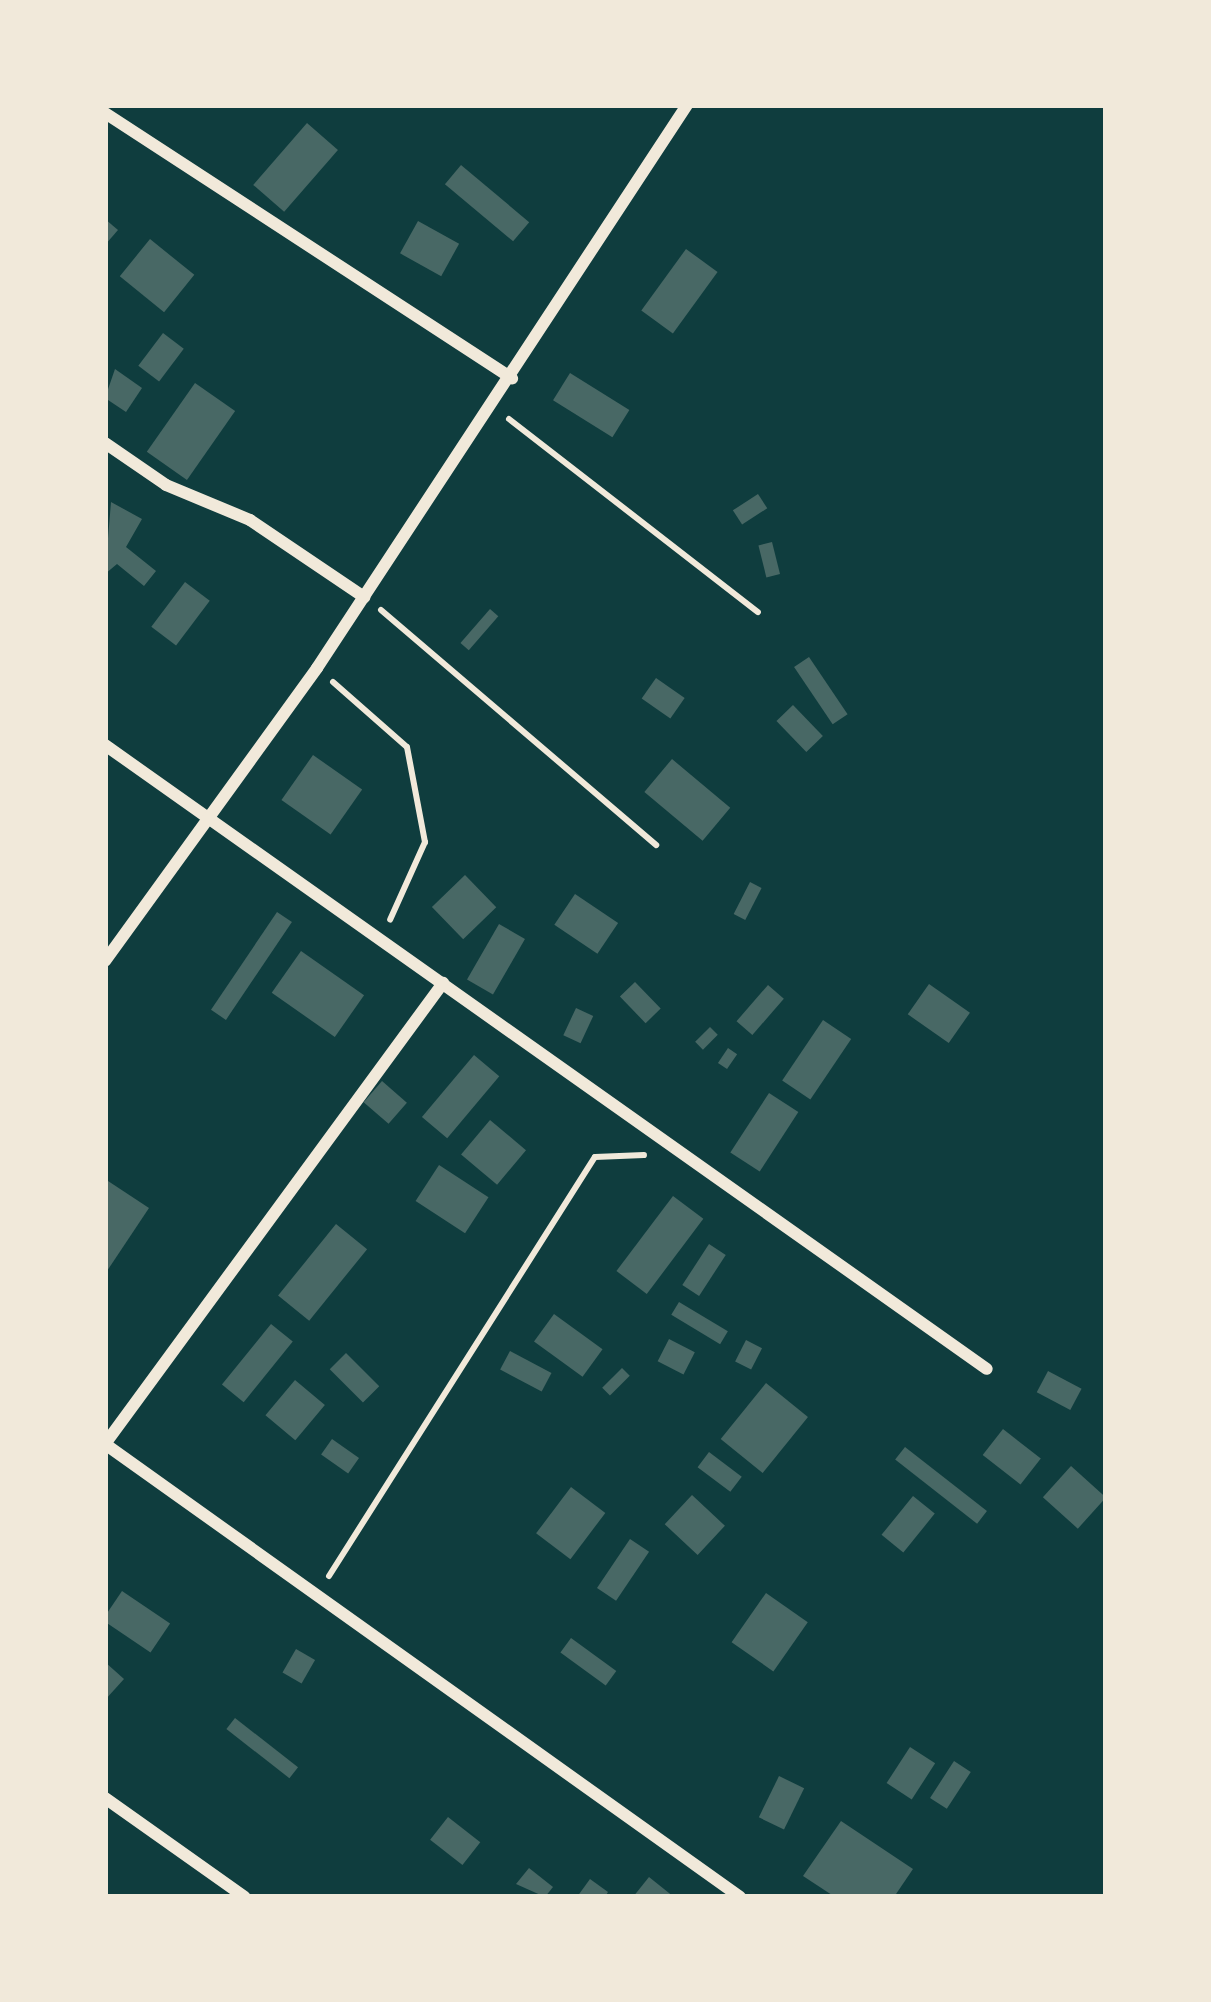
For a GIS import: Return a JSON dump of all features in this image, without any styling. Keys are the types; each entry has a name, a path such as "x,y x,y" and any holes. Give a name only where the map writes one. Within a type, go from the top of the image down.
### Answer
{"street":[{"path":"105,961 316,668 512,378 687,105"},
{"path":"105,113 512,378"},
{"path":"105,442 166,484 250,520 364,597"},
{"path":"105,745 683,1152 809,1250 987,1369"},
{"path":"443,983 105,1444 740,1897"},
{"path":"105,1798 245,1897"}],"path":[{"path":"492,406 758,612"},
{"path":"364,597 656,845"},
{"path":"316,668 407,748 425,842 381,939"},
{"path":"317,1594 595,1157 683,1152"}],"building":[{"path":"307,123 338,150 284,212 253,185"},
{"path":"461,165 529,222 513,241 445,184"},
{"path":"105,219 118,230 105,245"},
{"path":"418,221 459,244 441,276 400,253"},
{"path":"150,239 194,275 164,312 120,276"},
{"path":"686,249 718,272 673,333 641,310"},
{"path":"163,333 184,349 159,381 138,366"},
{"path":"115,369 142,388 126,412 105,398"},
{"path":"570,373 629,410 612,437 553,400"},
{"path":"195,383 235,411 187,480 147,452"},
{"path":"758,494 767,508 742,525 733,510"},
{"path":"111,502 142,519 126,547 156,571 144,586 117,564 105,574"},
{"path":"772,542 780,574 766,577 758,545"},
{"path":"185,582 210,601 176,645 151,627"},
{"path":"490,609 498,616 469,650 460,643"},
{"path":"809,657 848,714 833,724 794,667"},
{"path":"656,678 685,698 670,719 642,698"},
{"path":"793,705 823,736 806,752 776,721"},
{"path":"313,755 362,789 331,834 281,800"},
{"path":"672,759 730,808 703,841 644,792"},
{"path":"465,875 496,907 463,939 432,907"},
{"path":"750,882 762,888 745,920 734,914"},
{"path":"575,894 618,923 597,954 554,925"},
{"path":"277,912 292,922 226,1020 211,1010"},
{"path":"499,924 525,939 493,994 467,979"},
{"path":"301,951 364,995 335,1037 272,993"},
{"path":"635,982 661,1009 646,1023 620,997"},
{"path":"929,984 970,1013 949,1043 908,1014"},
{"path":"768,985 784,999 752,1035 737,1021"},
{"path":"576,1008 593,1016 581,1043 563,1035"},
{"path":"823,1020 851,1039 810,1100 782,1081"},
{"path":"710,1027 718,1035 703,1050 695,1042"},
{"path":"728,1048 737,1054 727,1069 718,1063"},
{"path":"474,1055 499,1076 447,1138 422,1117"},
{"path":"382,1081 407,1103 389,1124 364,1102"},
{"path":"769,1093 798,1112 760,1172 730,1153"},
{"path":"490,1120 526,1150 497,1185 461,1154"},
{"path":"439,1165 488,1197 465,1233 416,1201"},
{"path":"105,1179 149,1208 105,1274"},
{"path":"673,1196 703,1219 647,1294 616,1271"},
{"path":"336,1224 367,1249 309,1321 278,1295"},
{"path":"709,1244 726,1255 699,1296 682,1285"},
{"path":"679,1302 728,1331 720,1344 671,1315"},
{"path":"554,1314 603,1349 583,1377 534,1342"},
{"path":"271,1324 293,1342 244,1402 222,1385"},
{"path":"669,1339 695,1352 683,1374 658,1361"},
{"path":"746,1340 762,1348 751,1370 735,1361"},
{"path":"510,1351 551,1373 542,1392 500,1370"},
{"path":"346,1353 379,1386 363,1402 330,1369"},
{"path":"622,1368 630,1376 610,1396 602,1388"},
{"path":"1048,1371 1082,1389 1070,1410 1037,1392"},
{"path":"295,1380 325,1405 295,1440 265,1415"},
{"path":"766,1383 808,1417 763,1473 721,1439"},
{"path":"1003,1429 1041,1459 1021,1485 983,1455"},
{"path":"332,1439 359,1458 348,1473 321,1455"},
{"path":"905,1447 987,1511 977,1524 895,1460"},
{"path":"709,1452 742,1477 730,1492 698,1467"},
{"path":"1071,1466 1106,1497 1078,1529 1043,1497"},
{"path":"571,1487 605,1513 570,1559 536,1533"},
{"path":"692,1495 725,1526 698,1555 665,1524"},
{"path":"913,1496 935,1514 903,1552 882,1535"},
{"path":"630,1539 649,1552 616,1601 597,1588"},
{"path":"122,1591 170,1623 151,1652 105,1622"},
{"path":"766,1593 808,1622 773,1671 732,1642"},
{"path":"571,1638 616,1671 606,1685 560,1653"},
{"path":"296,1649 315,1660 302,1683 282,1672"},
{"path":"105,1662 124,1679 105,1700"},
{"path":"235,1718 298,1767 289,1778 226,1729"},
{"path":"910,1747 935,1763 912,1799 887,1783"},
{"path":"954,1761 971,1772 947,1809 930,1798"},
{"path":"779,1776 804,1788 784,1830 759,1817"},
{"path":"448,1817 480,1842 462,1865 430,1840"},
{"path":"841,1821 913,1869 894,1897 835,1897 803,1876"},
{"path":"529,1868 553,1887 545,1897 516,1884"},
{"path":"649,1877 674,1897 633,1897"},
{"path":"590,1879 608,1892 605,1897 577,1897"}]}
